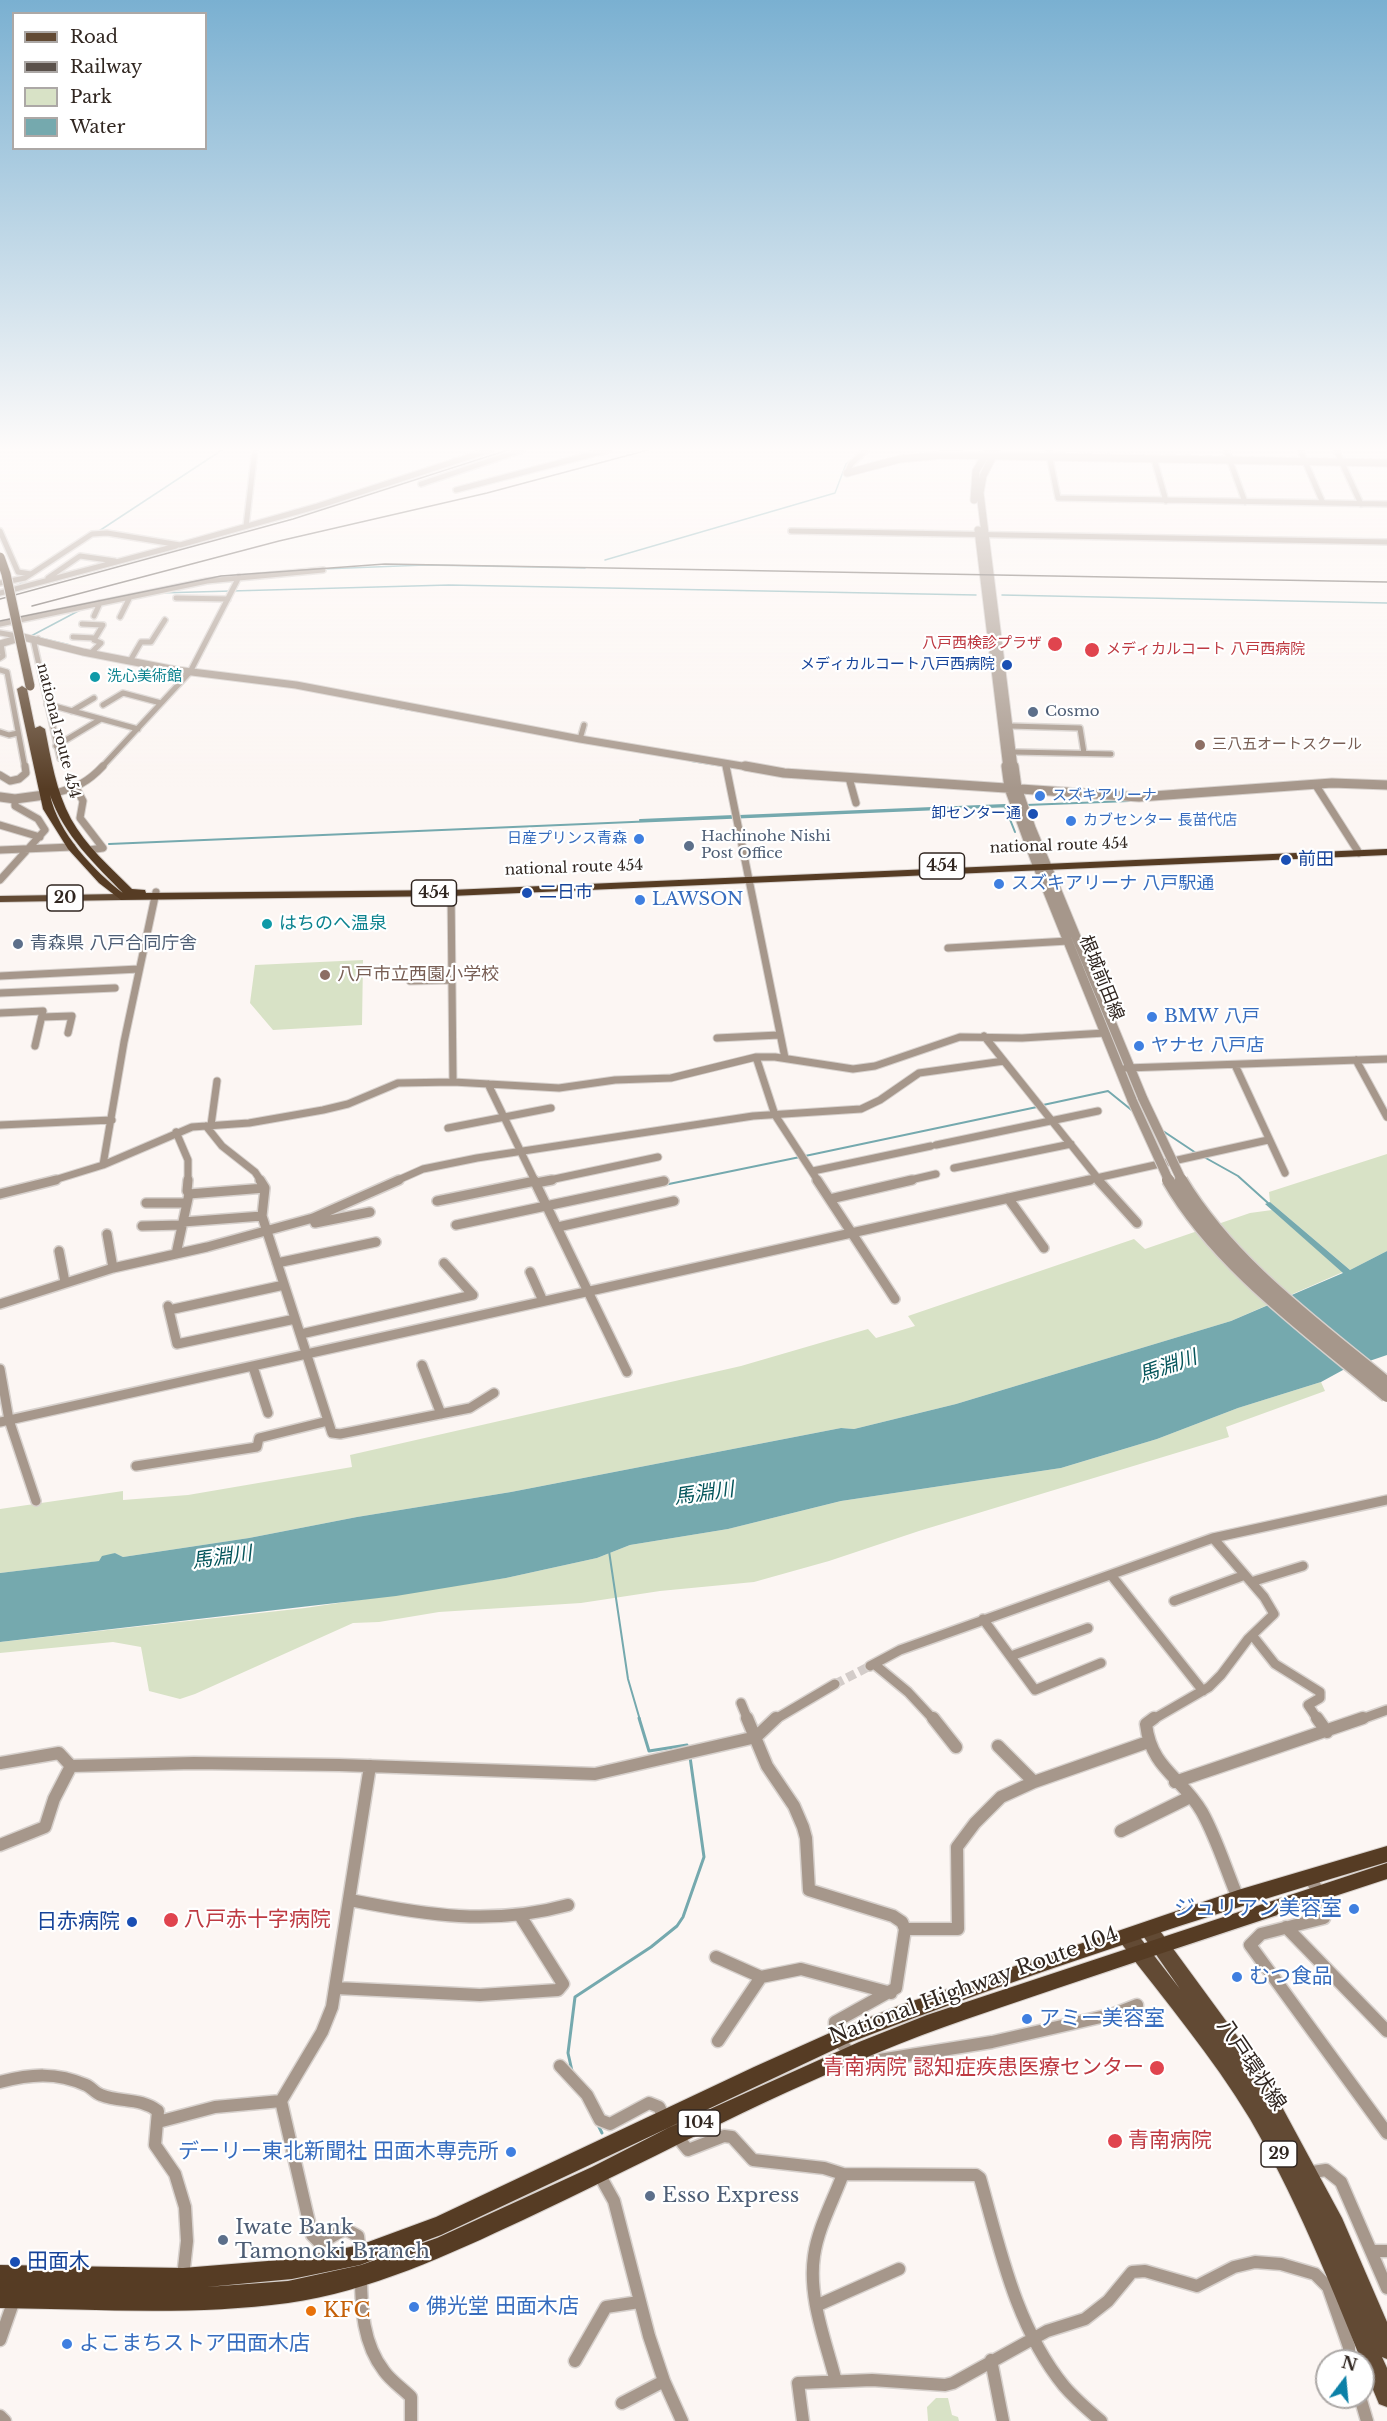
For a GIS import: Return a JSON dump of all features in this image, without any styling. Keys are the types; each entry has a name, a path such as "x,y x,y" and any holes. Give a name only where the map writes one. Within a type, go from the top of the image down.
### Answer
{"highway":[{"name":"national route 454","path":"2,563 6,574 43,795 59,830 72,847 121,894 451,890 1357,851 1387,852"},
{"name":"national route 454","path":"0,585 55,793 65,819 121,894"},
{"name":"national route 454","path":"1357,851 1387,847"},
{"name":"National Highway Route 104","path":"7,2297 180,2300 288,2292 360,2265 441,2225 670,2127 845,2046 927,2024 1143,1941 1315,1885 1387,1854"},
{"name":"National Highway Route 104","path":"1143,1941 1238,1898 1387,1871"},
{"name":"National Highway Route 104","path":"0,2276 183,2279 360,2265 441,2247 599,2174 670,2127"}],"main road":[{"name":"20","path":"0,894 121,894"},
{"name":"20","path":"0,899 121,894"},
{"name":"八戸環状線","path":"1143,1941 1335,2225 1387,2348"},
{"name":"八戸環状線","path":"1300,2175 1387,2396"}],"street":[{"path":"14,563 18,572 30,574"},
{"path":"0,585 20,580 47,563"},
{"path":"46,581 71,563"},
{"path":"0,593 114,563"},
{"path":"986,563 1014,752 1013,788"},
{"path":"986,563 1013,788 1042,864"},
{"path":"0,624 239,577 323,570"},
{"path":"0,797 15,799 55,793 76,788 90,780 190,672 239,577"},
{"path":"120,617 130,597"},
{"path":"176,598 228,599"},
{"path":"94,616 100,603"},
{"path":"130,661 141,642 152,642 165,620"},
{"path":"82,624 103,624 95,638"},
{"path":"0,633 190,672 296,685 580,740 727,765 849,778 1139,797 1315,784 1387,785"},
{"path":"0,658 3,656 0,644 23,637"},
{"path":"74,637 95,638"},
{"path":"91,653 101,643 94,640 95,638"},
{"path":"38,639 34,643 60,758"},
{"path":"0,670 7,672 26,773 19,779 10,781 0,775"},
{"path":"0,680 9,683"},
{"path":"103,705 123,693 161,703"},
{"path":"72,711 94,698"},
{"path":"47,704 138,729"},
{"path":"56,746 101,719"},
{"path":"580,740 584,725"},
{"path":"1010,726 1080,728 1084,753"},
{"path":"0,732 9,735 18,733"},
{"path":"1014,752 1111,754"},
{"path":"727,765 725,769 746,878 778,1035 785,1058"},
{"path":"849,778 856,803"},
{"path":"1315,784 1357,851"},
{"path":"76,788 83,801 80,818 103,848 89,850"},
{"path":"0,880 45,830 39,821 15,806 15,799"},
{"path":"0,825 40,837"},
{"path":"0,850 72,847"},
{"name":"根城前田線","path":"1042,864 1068,941 1105,1033 1125,1068"},
{"name":"根城前田線","path":"1042,864 1137,1100"},
{"path":"451,890 453,1082"},
{"path":"103,1165 139,969 156,894"},
{"path":"948,948 1068,941"},
{"path":"0,976 139,969"},
{"path":"410,981 452,980"},
{"path":"0,993 115,988"},
{"path":"0,1014 43,1011 35,1046"},
{"path":"42,1017 72,1016 68,1033"},
{"path":"0,1194 103,1165 176,1132 209,1125 249,1123 332,1108 398,1083 453,1082 560,1088 615,1080 671,1078 756,1057 785,1058 841,1068 862,1069 949,1039 984,1036 1022,1038 1105,1033"},
{"path":"717,1038 778,1035"},
{"path":"984,1036 1097,1178 1137,1223"},
{"path":"756,1057 775,1115 895,1299"},
{"path":"1125,1068 1387,1059"},
{"path":"1356,1060 1387,1116"},
{"path":"0,1304 113,1268 313,1218 423,1169 753,1116 861,1109 880,1100 919,1073 1004,1061"},
{"path":"1235,1065 1285,1173"},
{"path":"217,1081 209,1125 222,1146 255,1172 265,1188 262,1216 332,1433 340,1434 441,1414 477,1405 494,1393"},
{"path":"488,1084 627,1372"},
{"path":"1137,1100 1174,1169 1222,1235 1265,1278 1387,1383"},
{"path":"1137,1100 1163,1169 1187,1208 1215,1242 1256,1283 1387,1396"},
{"path":"448,1128 551,1108"},
{"path":"813,1171 1098,1111"},
{"path":"0,1125 111,1120"},
{"path":"176,1132 189,1155 188,1199 176,1254"},
{"path":"5,1421 1269,1140"},
{"path":"954,1168 1071,1144"},
{"path":"436,1201 658,1157"},
{"path":"830,1199 936,1174"},
{"path":"456,1225 664,1181"},
{"path":"146,1203 265,1188"},
{"path":"1008,1198 1044,1248"},
{"path":"558,1227 674,1202"},
{"path":"313,1218 315,1223 370,1212"},
{"path":"142,1226 262,1216"},
{"path":"107,1234 113,1268"},
{"path":"277,1263 376,1242"},
{"path":"59,1251 65,1282"},
{"path":"301,1334 473,1295 444,1263"},
{"path":"530,1272 543,1301"},
{"path":"284,1285 168,1308 177,1344 296,1319"},
{"path":"422,1365 441,1414"},
{"path":"253,1366 268,1413"},
{"path":"0,1369 5,1421 36,1501"},
{"path":"136,1466 257,1447 259,1438 328,1421"},
{"path":"956,1748 919,1701 896,1679 872,1665 900,1650 983,1619 1213,1538 1387,1500"},
{"path":"1213,1538 1271,1606 1274,1614 1269,1622 1259,1627 1218,1679 1203,1692 1146,1724 1148,1742 1160,1763 1203,1814 1238,1898"},
{"path":"1174,1601 1248,1579 1303,1566"},
{"path":"1111,1575 1203,1692"},
{"path":"983,1619 1035,1690 1101,1663"},
{"path":"1011,1656 1088,1628"},
{"path":"1252,1635 1275,1664 1320,1692 1320,1698 1308,1705 1327,1732"},
{"path":"0,1763 59,1753 71,1766 194,1763 370,1766 595,1774 756,1737 771,1721 796,1704 835,1684"},
{"path":"741,1703 767,1766 794,1806 803,1827 806,1838 809,1890 893,1916 902,1922 905,1929 896,1988 891,1993 835,2022 834,2028 845,2046 858,2060 867,2061 992,2042 1114,2014 1137,2005"},
{"path":"1175,1782 1387,1710"},
{"path":"905,1929 958,1929 957,1847 975,1823 1001,1797 1034,1782 1148,1742"},
{"path":"998,1746 1034,1782"},
{"path":"0,1845 45,1827 54,1799 71,1766"},
{"path":"370,1766 332,2007 324,2032 301,2065 281,2101 312,2235 320,2242 345,2229 358,2236 361,2305 368,2341 381,2368 411,2397 411,2421"},
{"path":"1121,1831 1190,1797"},
{"path":"1315,1885 1327,1908 1324,1918 1261,1934 1250,1945 1387,2133"},
{"path":"350,1900 447,1916 521,1917 568,1905"},
{"path":"336,1988 480,1995 558,1990 563,1984 521,1917"},
{"path":"1286,1927 1387,2031"},
{"path":"716,1957 761,1977 801,1969 891,1993"},
{"path":"718,2041 761,1977"},
{"path":"560,2066 587,2095 600,2120 605,2124 610,2124 649,2103 658,2107 688,2150 724,2136 732,2137 753,2160 824,2168 843,2174 976,2175 980,2178 1014,2297 1034,2340 1062,2383 1101,2421"},
{"path":"0,2082 28,2075 51,2073 90,2086 100,2095 118,2096 149,2103 159,2111 155,2145 166,2157 183,2191 189,2243 180,2300"},
{"path":"158,2122 215,2107 281,2101"},
{"path":"1300,2175 1326,2170 1341,2182 1387,2288"},
{"path":"599,2174 614,2201 639,2302 664,2381 682,2421"},
{"path":"835,2378 813,2280 814,2257 843,2174"},
{"path":"1371,2251 1387,2251"},
{"path":"803,2421 798,2383 835,2378 945,2385 1034,2340 1046,2330 1078,2323 1115,2295 1132,2272 1145,2271 1197,2286 1242,2263 1260,2260 1310,2272 1322,2278 1328,2287 1348,2349"},
{"path":"818,2305 899,2269"},
{"path":"0,2340 7,2297"},
{"path":"575,2361 606,2307 639,2302"},
{"path":"991,2360 1002,2421"},
{"path":"622,2403 664,2381"},
{"path":"0,2416 4,2421"}],"green space":[{"path":"363,960 362,1025 273,1030 250,1003 255,965"},
{"path":"1387,1154 1387,1251 1350,1270 1270,1202 1269,1192"},
{"path":"1272,1210 1343,1272 1231,1321 956,1404 854,1429 841,1428 511,1492 357,1517 249,1538 123,1557 115,1553 100,1561 0,1573 0,1509 123,1491 123,1500 188,1495 352,1467 350,1455 741,1366 868,1329 876,1338 915,1326 908,1316 1134,1239 1145,1249 1250,1213"},
{"path":"1321,1382 1325,1391 1226,1427 1229,1437 919,1531 829,1561 754,1582 660,1591 581,1603 439,1612 379,1622 353,1623 180,1699 149,1691 141,1647 113,1642 0,1653 0,1642 305,1608 506,1578 597,1558 630,1545 728,1529 841,1501 1061,1468 1157,1439 1238,1408"},
{"path":"936,2398 948,2398 952,2415 958,2417 959,2421 928,2421 927,2407"}],"water":[{"name":"馬淵川","path":"1270,1202 1350,1270 1387,1251 1387,1355 1343,1370 1321,1382 1238,1408 1157,1439 1061,1468 841,1501 728,1529 630,1545 597,1558 506,1578 396,1596 0,1642 0,1573 99,1561 102,1556 115,1553 123,1557 249,1538 357,1517 511,1492 841,1428 854,1429 956,1404 1231,1321 1343,1273 1265,1204"}],"waterway":[{"path":"323,569 425,565 585,568"},
{"path":"254,574 275,572"},
{"path":"17,586 27,579"},
{"path":"159,593 449,585 976,595"},
{"path":"1002,595 1387,603"},
{"path":"31,636 82,609"},
{"path":"37,637 70,645"},
{"path":"397,708 421,712"},
{"path":"690,761 734,768 724,766"},
{"path":"1026,805 1129,801"},
{"path":"739,816 1005,805"},
{"path":"109,844 1012,806"},
{"path":"1005,807 1015,832"},
{"path":"640,820 734,816"},
{"path":"1043,1105 1108,1091 1134,1112"},
{"path":"805,1156 1037,1107"},
{"path":"1163,1131 1196,1153"},
{"path":"664,1185 800,1157"},
{"path":"1204,1157 1238,1176 1268,1203"},
{"path":"609,1551 628,1679 640,1720"},
{"path":"639,1718 649,1751 687,1745 688,1749"},
{"path":"572,2071 568,2053 575,1997 651,1947 677,1926 683,1917 704,1857 690,1757"},
{"path":"598,2125 602,2133"}],"tunnel":[{"path":"835,1684 870,1666"}],"railway":[{"path":"0,599 132,563"},
{"path":"32,606 195,563"},
{"path":"0,621 221,576 385,564 1387,582"}],"place":[{"name":"八戸西検診プラザ","path":"1055,644"},
{"name":"メディカルコート 八戸西病院","path":"1092,650"},
{"name":"メディカルコート八戸西病院","path":"1007,665"},
{"name":"洗心美術館","path":"95,677"},
{"name":"Cosmo","path":"1033,712"},
{"name":"三八五オートスクール","path":"1200,745"},
{"name":"スズキアリーナ","path":"1040,796"},
{"name":"卸センター通","path":"1033,814"},
{"name":"カブセンター 長苗代店","path":"1071,821"},
{"name":"日産プリンス青森","path":"639,839"},
{"name":"Hachinohe Nishi Post Office","path":"689,846"},
{"name":"前田","path":"1286,860"},
{"name":"スズキアリーナ 八戸駅通","path":"999,884"},
{"name":"二日市","path":"527,893"},
{"name":"LAWSON","path":"640,900"},
{"name":"はちのへ温泉","path":"267,924"},
{"name":"青森県 八戸合同庁舎","path":"18,944"},
{"name":"八戸市立西園小学校","path":"325,975"},
{"name":"BMW 八戸","path":"1152,1017"},
{"name":"ヤナセ 八戸店","path":"1139,1046"},
{"name":"ジュリアン美容室","path":"1354,1909"},
{"name":"八戸赤十字病院","path":"171,1920"},
{"name":"日赤病院","path":"132,1922"},
{"name":"むつ食品","path":"1237,1977"},
{"name":"アミー美容室","path":"1027,2019"},
{"name":"青南病院 認知症疾患医療センター","path":"1157,2068"},
{"name":"青南病院","path":"1115,2141"},
{"name":"デーリー東北新聞社 田面木専売所","path":"511,2152"},
{"name":"Esso Express","path":"650,2196"},
{"name":"Iwate Bank Tamonoki Branch","path":"223,2240"},
{"name":"田面木","path":"15,2262"},
{"name":"佛光堂 田面木店","path":"414,2307"},
{"name":"KFC","path":"311,2311"},
{"name":"よこまちストア田面木店","path":"67,2344"}]}
